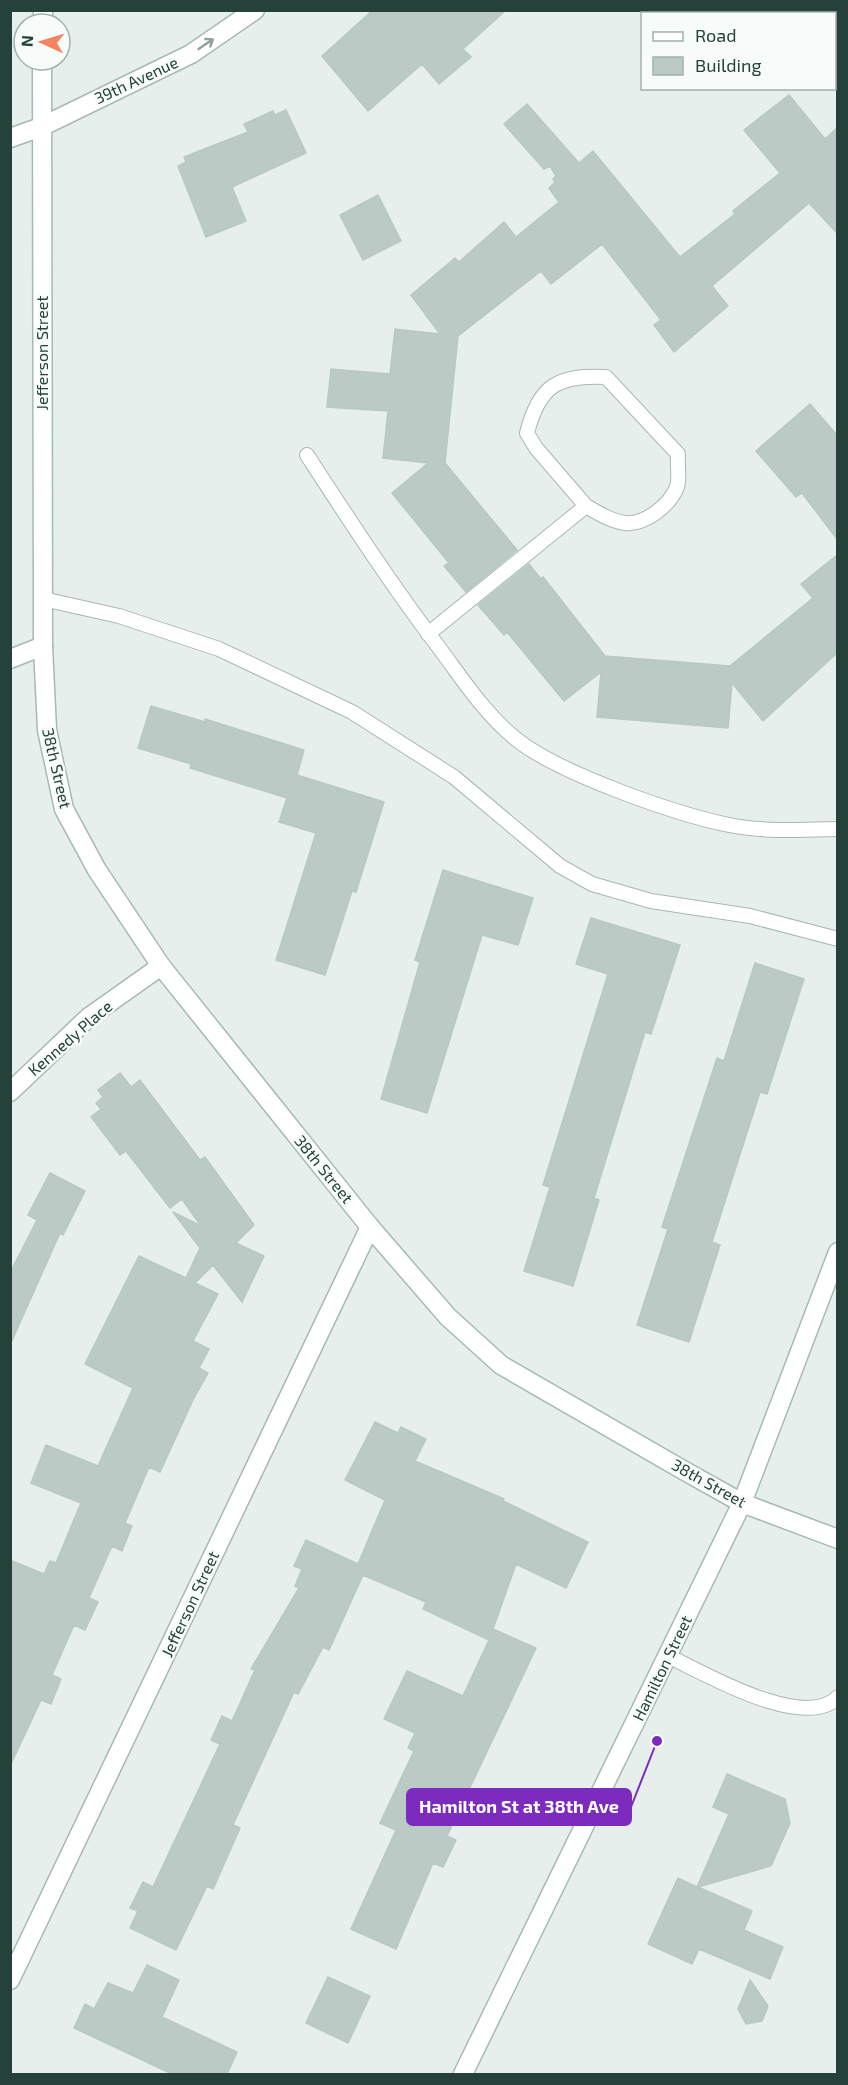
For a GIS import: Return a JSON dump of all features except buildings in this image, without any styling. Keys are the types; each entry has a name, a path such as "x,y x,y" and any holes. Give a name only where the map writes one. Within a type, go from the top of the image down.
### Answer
{"street":[{"name":"39th Avenue","path":"10,138 41,127 191,54 255,10"},
{"name":"Jefferson Street","path":"42,72 43,646"},
{"path":"10,659 43,646"},
{"name":"38th Street","path":"43,646 47,730 64,809 97,870 161,966 370,1227 448,1317 501,1365 742,1503 837,1539"},
{"name":"Kennedy Place","path":"10,1092 89,1017 161,966"},
{"name":"Jefferson Street","path":"10,1980 370,1227"},
{"name":"Hamilton Street","path":"463,2074 742,1503 837,1252"}],"lane":[{"path":"606,377 678,454 677,486 664,507 645,519 627,523 606,518 586,506 536,448 527,433 533,409 551,385 568,378 606,377"},
{"path":"307,455 386,578 479,702 516,739 552,760 599,782 671,808 729,825 777,830 837,829"},
{"path":"428,634 586,506"},
{"path":"43,599 119,616 219,649 352,712 454,777 560,866 592,884 651,901 750,916 837,939"},
{"path":"668,1656 769,1702 804,1709 830,1705 837,1698"}],"place":[{"name":"Hamilton St at 38th Ave","path":"657,1741"}]}
